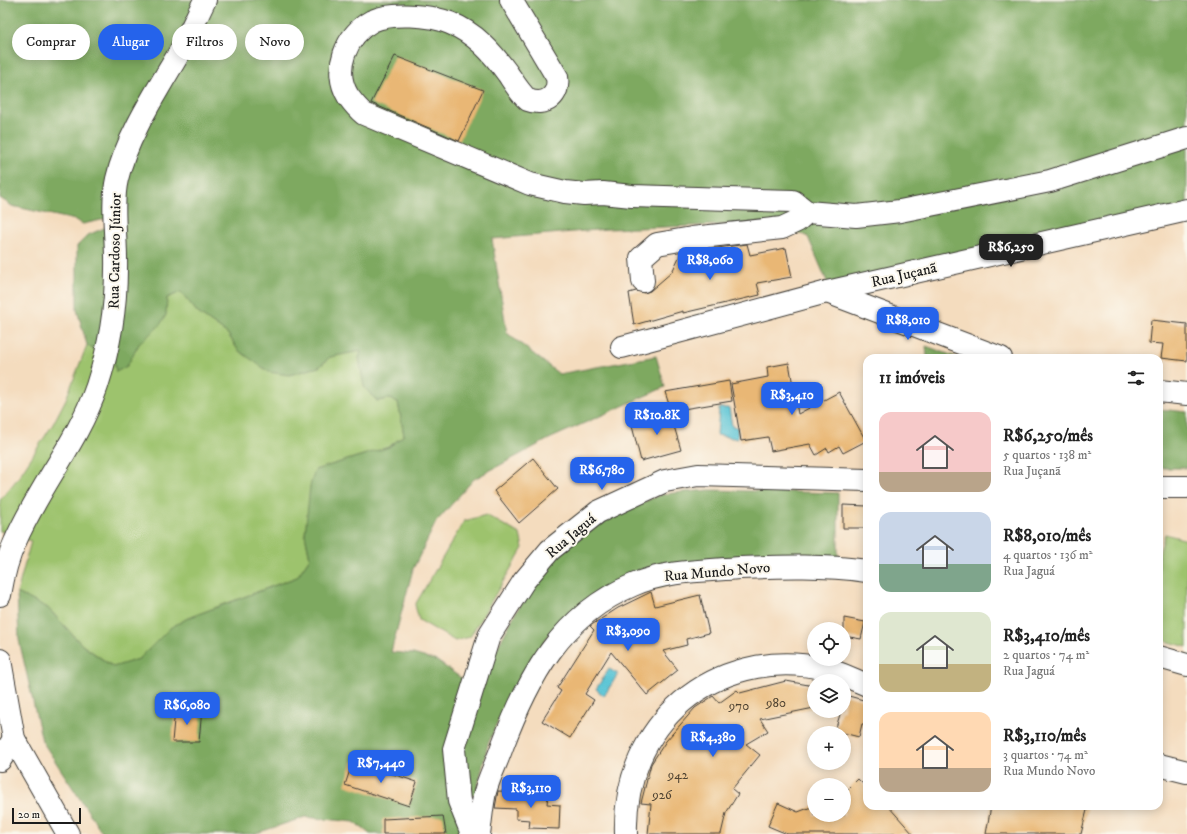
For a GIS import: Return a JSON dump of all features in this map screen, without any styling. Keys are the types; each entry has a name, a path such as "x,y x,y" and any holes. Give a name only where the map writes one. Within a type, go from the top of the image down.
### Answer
{"street":[{"name":"Rua Cardoso Júnior","path":"0,595 4,575 14,543 28,514 84,418 97,385 114,312 116,268 115,212 117,179 128,149 150,102 179,53 205,0"},
{"path":"511,0 557,77 557,90 549,100 535,103 528,100 490,50 466,31 449,23 430,18 411,16 384,18 373,21 354,36 343,58 343,83 347,95 355,106 364,114 530,184 548,189 584,194 603,193 632,196 793,201 807,212 856,216 900,211 1050,181 1187,138"},
{"name":"Rua Juçanã","path":"622,347 827,292 1187,210"},
{"path":"643,281 641,258 657,244 692,238 782,228 797,221 807,212"},
{"path":"827,292 990,354"},
{"path":"1163,391 1187,394"},
{"name":"Rua Jaguá","path":"472,834 459,801 454,750 489,636 524,581 550,550 598,512 665,481 698,475 863,480"},
{"path":"1163,487 1187,487"},
{"name":"Rua Mundo Novo","path":"479,834 485,792 524,694 534,674 562,636 597,603 634,584 660,576 692,571 818,565 863,571"},
{"path":"1163,658 1187,665"},
{"path":"0,660 14,738 68,834"},
{"path":"626,834 627,802 638,761 659,725 675,708 693,693 713,681 733,673 776,665 822,668 863,683"},
{"path":"0,760 14,738"},
{"path":"1163,766 1187,772"}],"green space":[{"path":"0,0 1187,0 1187,205 828,284 808,237 777,223 608,229 492,239 507,333 559,374 656,356 665,387 549,439 474,479 436,522 413,569 391,652 413,654 437,661 464,680 493,656 516,612 546,567 588,526 660,495 709,490 838,493 838,558 752,559 571,613 550,633 523,674 505,706 488,744 476,794 472,795 468,834 370,834 354,822 305,817 254,834 103,834 42,741 19,640 17,593 48,608 82,645 113,667 139,659 170,628 188,618 297,577 310,558 305,534 310,486 315,470 389,447 404,435 398,402 390,399 377,401 364,387 359,358 361,351 330,357 319,367 289,375 269,372 238,350 228,334 198,313 181,292 167,298 166,315 160,325 139,344 127,366 116,372 112,349 94,350 87,345 77,310 77,246 88,235 109,226 106,219 83,224 75,220 12,206 0,198"},
{"path":"181,292 198,313 228,334 238,350 319,367 330,357 361,350 377,401 390,399 398,402 404,435 389,447 315,470 305,534 310,558 297,577 188,618 170,628 139,659 114,667 82,645 48,608 17,593 31,541 0,531 0,500 18,478 53,424 66,399 87,345 94,350 112,348 127,366 139,344 158,325 164,316 167,298"},
{"path":"926,346 948,354 927,354"},
{"path":"1163,409 1187,412 1187,468 1163,468"},
{"path":"486,515 520,534 523,548 470,637 455,641 419,620 415,605 464,521"},
{"path":"1165,534 1187,540 1187,647 1163,640 1163,541"}],"water":[{"path":"719,408 729,408 732,426 737,427 738,439 717,435"},
{"path":"609,669 618,674 604,696 596,689"}],"building":[{"path":"395,56 483,90 459,141 371,103"},
{"path":"747,244 750,255 786,248 792,277 757,283 760,295 683,313 683,311 634,325 629,293 636,291 644,293 650,291 672,272 681,253"},
{"path":"1151,320 1187,324 1187,361 1163,358 1163,354 1162,354 1163,344 1149,343"},
{"path":"789,363 798,414 839,392 863,436 863,443 843,453 839,446 829,452 827,448 816,455 810,444 771,451 768,437 741,441 731,384 768,377 767,367"},
{"path":"729,381 732,401 671,411 665,392"},
{"path":"669,409 681,450 641,461 632,426 651,420 650,415"},
{"path":"533,458 558,489 519,523 494,491"},
{"path":"843,505 863,506 863,528 843,528"},
{"path":"651,592 655,606 700,595 709,633 686,639 687,645 663,651 678,670 647,695 611,652 585,694 594,700 570,738 542,721 561,691 557,688 594,630 590,626 618,608"},
{"path":"844,618 863,622 861,639 851,637 851,622 844,622"},
{"path":"786,681 807,685 807,709 760,719 768,731 746,744 760,755 732,789 738,794 726,813 721,834 648,834 651,804 641,803 651,764 666,741 695,708 713,696 719,703 737,690 740,693"},
{"path":"851,697 863,700 863,724 859,737 851,735 851,726 836,726 839,718 851,718"},
{"path":"175,709 202,709 199,742 172,742"},
{"path":"353,761 417,782 409,806 345,785"},
{"path":"858,779 863,784 863,810 892,810 913,834 787,834 768,826 778,803 798,812 807,809 807,822 851,822 851,786"},
{"path":"498,791 548,794 547,804 560,805 559,829 529,828 530,820 516,819 516,809 495,808"},
{"path":"990,810 1087,810 1081,834 986,834"},
{"path":"443,816 446,834 383,834 383,819"}]}
